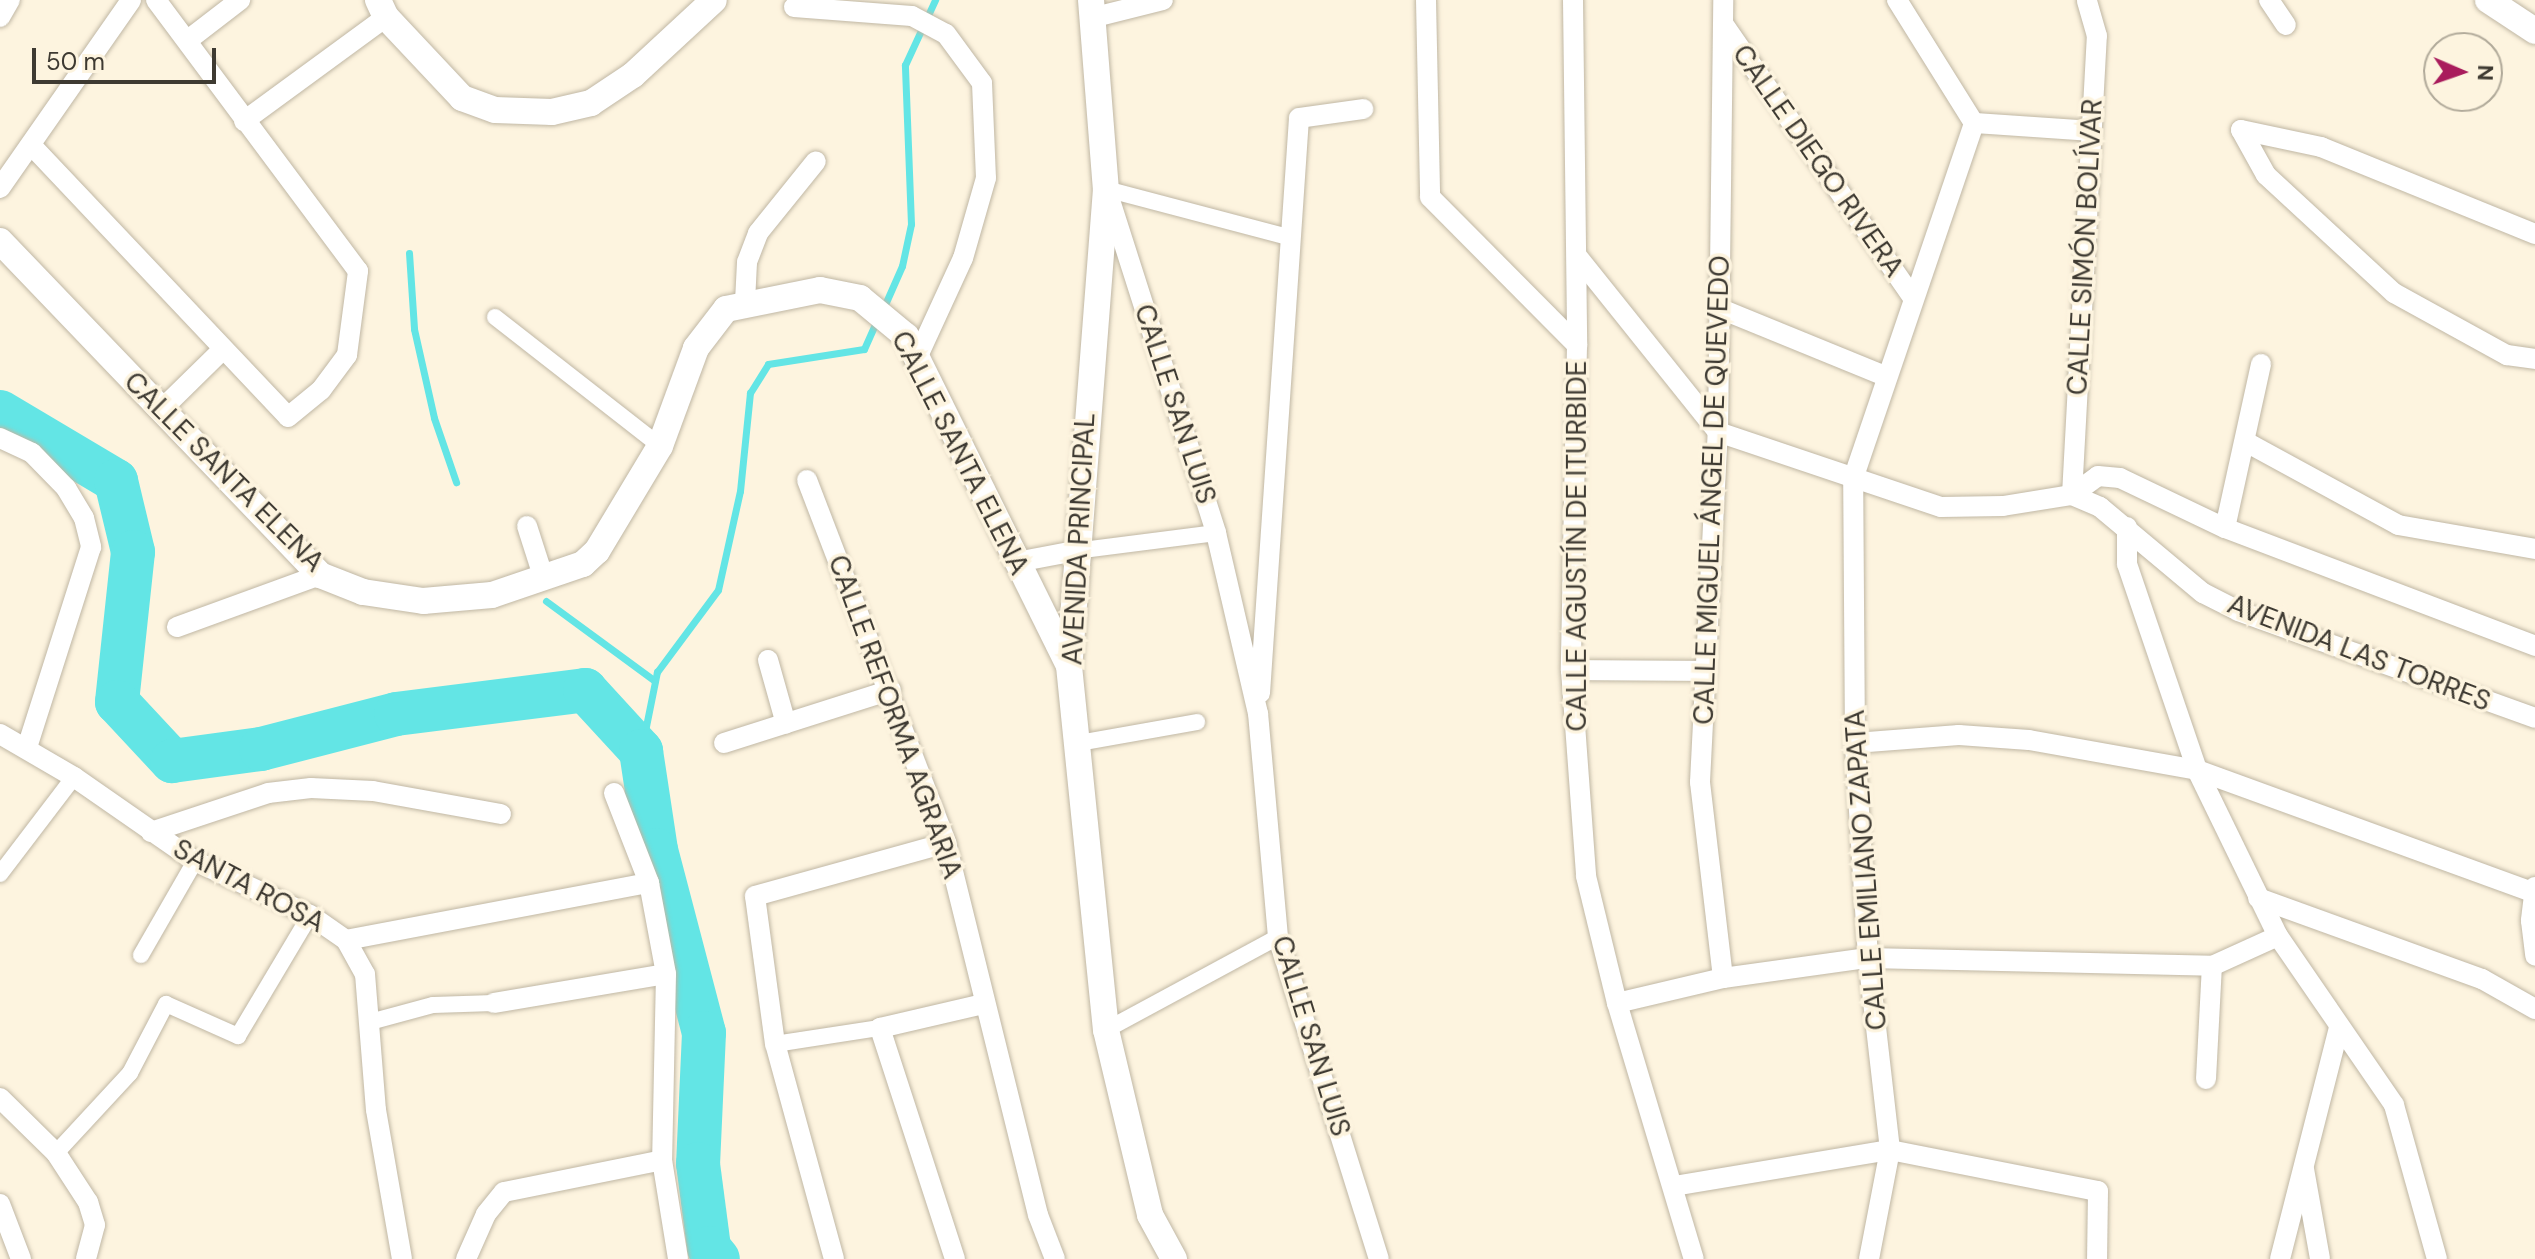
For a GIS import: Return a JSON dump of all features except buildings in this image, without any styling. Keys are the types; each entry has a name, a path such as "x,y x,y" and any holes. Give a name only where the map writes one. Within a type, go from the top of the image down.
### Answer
{"street":[{"path":"0,17 10,0"},
{"path":"0,188 33,147 131,0"},
{"path":"33,147 288,417 321,390 347,355 358,271 156,0"},
{"path":"188,40 240,0"},
{"path":"244,121 382,8 462,98 495,110 552,112 591,103 633,75 714,0"},
{"path":"1091,9 1163,0"},
{"path":"1426,0 1430,197 1577,345"},
{"name":"CALLE AGUSTÍN DE ITURBIDE","path":"1573,0 1577,345 1571,670 1586,876 1617,1003 1694,1259"},
{"name":"CALLE MIGUEL ÁNGEL DE QUEVEDO","path":"1723,0 1718,432 1700,782 1723,978"},
{"path":"1897,0 1974,123 2090,131"},
{"name":"CALLE SIMÓN BOLÍVAR","path":"2072,495 2097,36 2087,0"},
{"path":"2269,0 2286,25"},
{"path":"2488,0 2535,31"},
{"path":"794,7 912,16 946,34 964,52 982,83 986,178 963,258 916,360"},
{"name":"AVENIDA PRINCIPAL","path":"1091,9 1106,189 1075,551 1069,666 1106,1030 1150,1215 1174,1259"},
{"name":"CALLE DIEGO RIVERA","path":"1724,25 1912,297"},
{"name":"CALLE SAN LUIS","path":"1258,713 1299,118 1363,109"},
{"name":"CALLE EMILIANO ZAPATA","path":"1869,1259 1890,1150 1868,958 1855,743 1853,479 1885,376 1974,123"},
{"path":"2535,234 2321,147 2241,130 2266,175 2394,293 2507,355 2535,359"},
{"path":"745,302 747,262 758,233 816,161"},
{"path":"1106,189 1291,238"},
{"name":"CALLE SAN LUIS","path":"1106,189 1216,533 1258,713 1278,937 1379,1259"},
{"name":"CALLE SANTA ELENA","path":"0,241 320,575 363,592 423,601 492,595 583,564 597,551 660,446 702,338 726,309 745,302 820,290 860,298 897,324 1069,666"},
{"path":"1577,256 1718,432 1941,507 2003,506 2072,495 2098,476 2120,478 2225,528 2535,646"},
{"path":"1721,309 1885,376"},
{"path":"495,317 660,446"},
{"path":"161,410 223,349"},
{"path":"2225,528 2261,364"},
{"path":"0,438 32,453 66,488 84,518 91,547 27,748"},
{"path":"2246,442 2398,525 2535,549"},
{"name":"CALLE REFORMA AGRARIA","path":"807,480 891,690 946,843 983,1004 1038,1215 1055,1259"},
{"name":"AVENIDA LAS TORRES","path":"2072,495 2127,527 2203,593 2238,611 2535,718"},
{"path":"527,526 544,579"},
{"path":"2127,527 2127,564 2197,770 2278,936 2394,1105 2437,1259"},
{"path":"1017,562 1075,551 1216,533"},
{"path":"177,627 320,575"},
{"path":"768,660 786,724"},
{"path":"1571,670 1706,671"},
{"path":"724,743 891,690"},
{"path":"1079,743 1197,722"},
{"name":"SANTA ROSA","path":"0,734 74,777 195,861 310,915 346,940"},
{"path":"1855,743 1959,735 2029,740 2197,770 2534,889 2535,956"},
{"path":"0,874 74,777"},
{"path":"151,832 268,793 311,788 373,791 501,814"},
{"path":"614,793 649,883 666,974 662,1160 678,1259"},
{"path":"834,1259 775,1044 755,896 946,843"},
{"path":"141,955 195,861"},
{"path":"402,1259 376,1110 365,974 346,940 649,883"},
{"path":"2258,898 2482,979 2535,1009"},
{"path":"56,1153 130,1073 166,1004 238,1036 310,915"},
{"path":"1617,1003 1723,978 1868,958 2212,966 2278,936"},
{"path":"1106,1030 1278,937"},
{"path":"2206,1079 2212,966"},
{"path":"370,1022 433,1005 494,1003 666,974"},
{"path":"775,1044 880,1028 983,1004"},
{"path":"2280,1259 2302,1162 2339,1027"},
{"path":"880,1028 955,1259"},
{"path":"0,1098 56,1153 88,1202 95,1225 86,1259"},
{"path":"1674,1186 1890,1150 2098,1191 2097,1259"},
{"path":"466,1259 486,1214 504,1192 662,1160"},
{"path":"2302,1162 2320,1259"},
{"path":"0,1204 21,1259"}],"waterway":[{"path":"883,309 902,266 911,224 905,65 935,0"},
{"path":"409,253 414,329 434,418 456,482"},
{"path":"641,751 657,672 718,590 740,491 750,393 768,364 864,349 877,320"},
{"path":"0,412 116,481 133,552 117,702 172,761 261,749 396,714 585,690 641,751 656,850 704,1033 698,1164 709,1248 718,1259"},
{"path":"546,601 655,681"}]}
